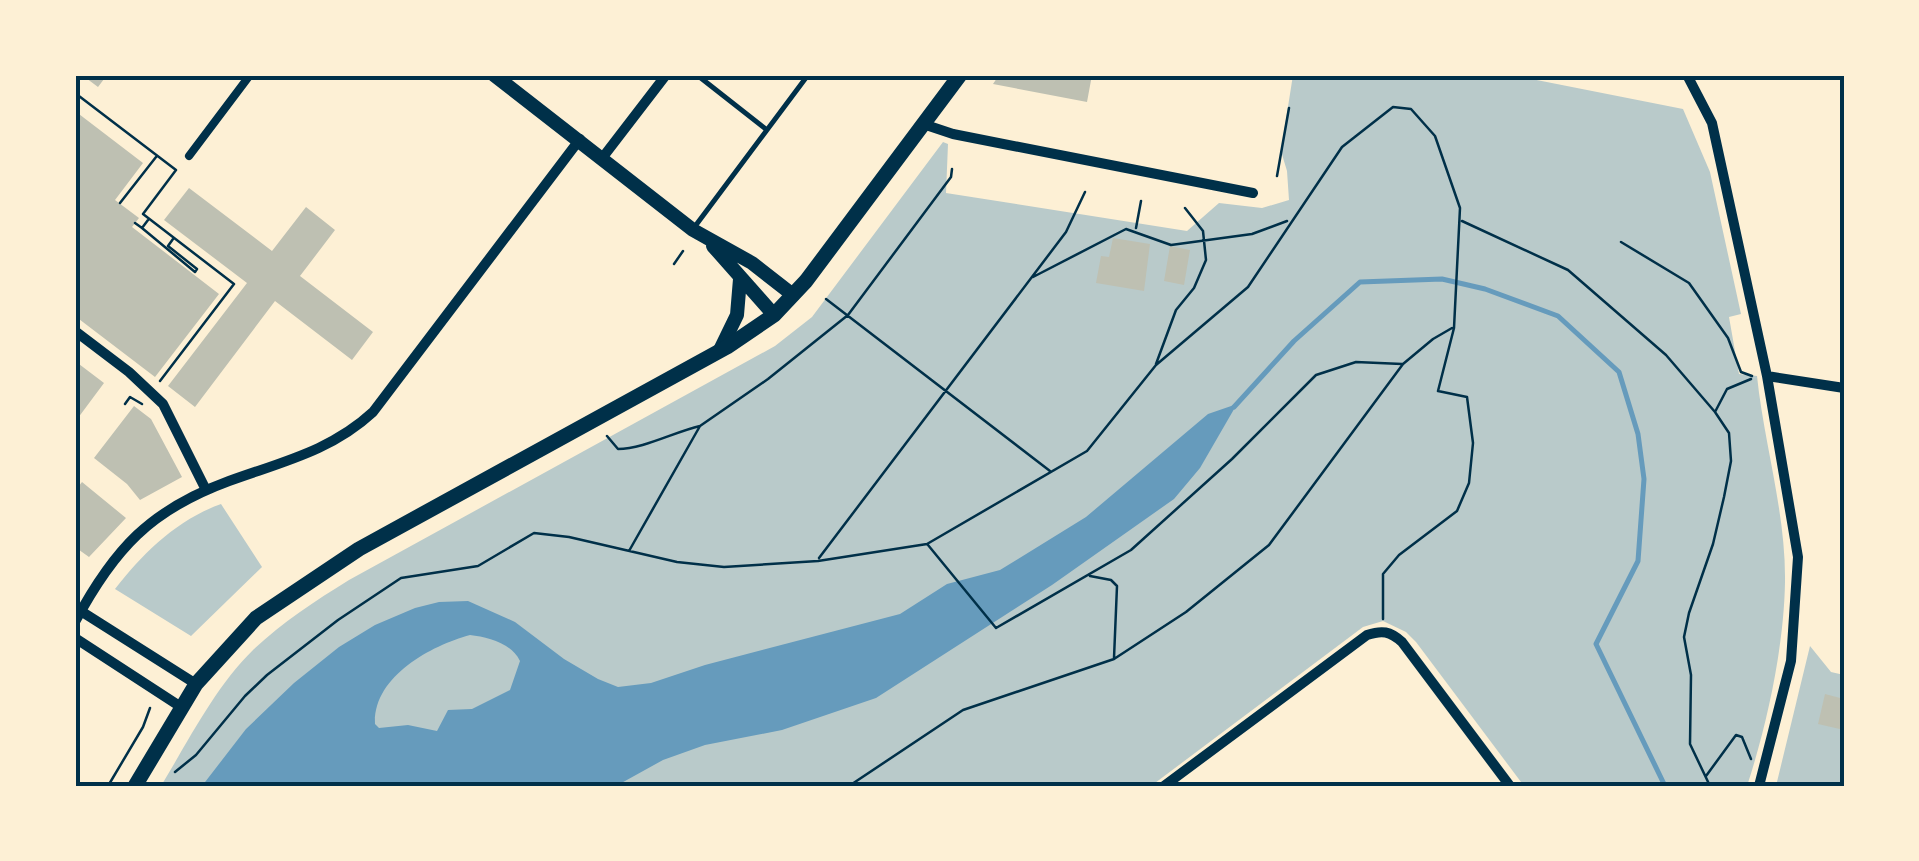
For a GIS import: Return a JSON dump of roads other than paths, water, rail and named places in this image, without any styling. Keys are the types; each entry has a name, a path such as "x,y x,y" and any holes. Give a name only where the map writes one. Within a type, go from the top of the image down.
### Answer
{"main road":[{"path":"135,786 196,684 256,618 359,549 720,351 774,315 960,75"}],"street":[{"path":"189,156 250,75"},
{"path":"494,75 692,230 752,263 793,295"},
{"path":"603,157 666,75"},
{"path":"1687,75 1712,123 1798,557 1790,660 1761,782"},
{"path":"923,124 953,134 1253,193"},
{"path":"75,622 78,609 106,569 146,525 206,490 320,450 373,412 580,139"},
{"path":"710,242 774,315"},
{"path":"720,351 737,314 740,279"},
{"path":"75,331 163,404 206,490"},
{"path":"1762,377 1844,388"},
{"path":"78,609 196,684"},
{"path":"1164,786 1367,635 1381,630 1402,642 1510,786"},
{"path":"75,638 181,707"}],"lane":[{"path":"697,75 767,130"},
{"path":"692,230 808,75"}],"water":[{"path":"1237,404 1200,468 1174,499 1052,585 876,698 782,730 705,745 663,760 616,786 202,786 246,729 294,683 339,647 375,625 415,608 468,601 515,622 598,679 618,687 651,683 900,614 947,584 1000,570 1086,517 1208,414","holes":["470,635 505,645 516,655 520,661 510,690 472,709 448,710 437,731 408,725 379,728 375,724 383,692 394,678 422,656"]}],"waterway":[{"path":"1234,407 1294,341 1360,282 1442,279 1485,289 1558,316 1619,372 1638,434 1644,479 1638,561 1596,644 1665,786"}]}
